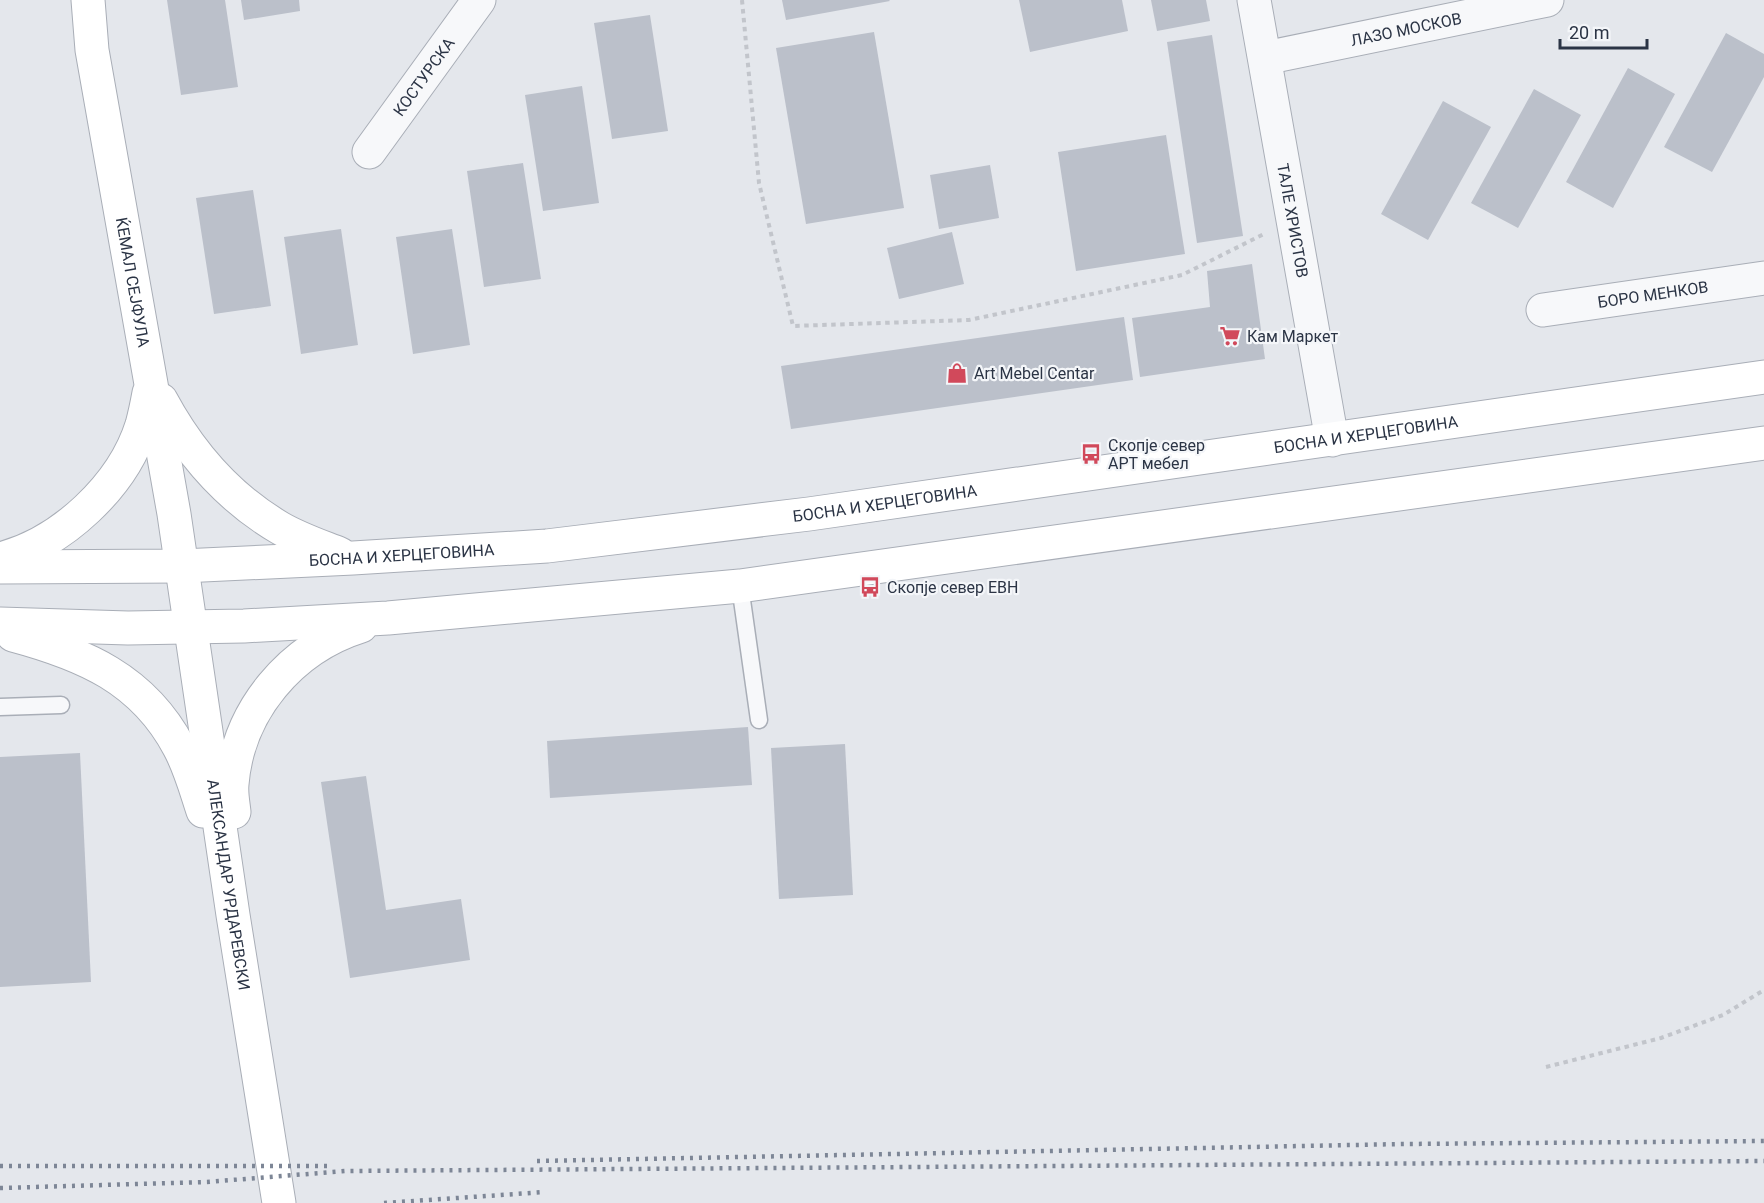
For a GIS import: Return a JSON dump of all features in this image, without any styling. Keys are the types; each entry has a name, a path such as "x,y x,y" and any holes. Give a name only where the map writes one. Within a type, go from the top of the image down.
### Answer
{"street":[{"name":"ЌЕМАЛ СЕЈФУЛА","path":"88,0 92,50 152,383 182,566"},
{"name":"КОСТУРСКА","path":"369,152 480,0"},
{"name":"ТАЛЕ ХРИСТОВ","path":"1254,0 1332,440"},
{"name":"ЛАЗО МОСКОВ","path":"1265,58 1547,0"},
{"name":"БОРО МЕНКОВ","path":"1543,310 1764,278"},
{"name":"БОСНА И ХЕРЦЕГОВИНА","path":"0,567 182,566 547,546 798,516 1764,377"},
{"path":"152,383 174,425 203,463 237,496 280,528 311,543 353,558"},
{"path":"0,559 15,555 58,533 95,502 122,467 141,426 152,383"},
{"path":"0,624 190,627 388,618 740,586 1764,443"},
{"name":"АЛЕКСАНДАР УРДАРЕВСКИ","path":"182,566 233,915 279,1203"},
{"path":"233,915 239,869 232,786 237,750 249,718 273,681 305,654 342,632 388,618"},
{"path":"0,632 39,642 85,659 123,680 158,713 179,747 193,780 233,915"}],"lane":[{"path":"740,586 759,720"},
{"path":"0,707 61,705"}],"path":[{"path":"742,0 759,183 793,326 969,320 1182,275 1294,219"},
{"path":"1546,1067 1661,1038 1723,1015 1764,990"}],"building":[{"path":"167,0 225,0 238,87 181,95"},
{"path":"241,0 299,0 300,11 244,20"},
{"path":"782,0 889,0 890,1 786,20"},
{"path":"1019,0 1122,0 1128,31 1030,52"},
{"path":"1151,0 1206,0 1210,21 1157,31"},
{"path":"650,15 668,131 612,139 594,23"},
{"path":"874,32 904,208 806,224 776,48"},
{"path":"1726,33 1764,54 1764,77 1712,172 1664,147"},
{"path":"1212,35 1243,236 1197,243 1167,42"},
{"path":"1628,68 1675,94 1613,208 1566,182"},
{"path":"582,86 599,203 543,211 525,95"},
{"path":"1534,89 1581,115 1518,228 1471,203"},
{"path":"1443,101 1491,127 1428,240 1381,214"},
{"path":"1166,135 1185,254 1076,271 1058,152"},
{"path":"523,163 541,279 484,287 467,171"},
{"path":"990,165 999,218 939,229 930,175"},
{"path":"253,190 271,306 214,314 196,198"},
{"path":"341,229 358,345 301,354 284,237"},
{"path":"452,229 470,345 413,354 396,237"},
{"path":"952,232 964,284 899,299 887,248"},
{"path":"1252,264 1265,359 1140,377 1132,318 1210,307 1207,271"},
{"name":"Art Mebel Centar","path":"1124,317 1133,380 791,429 781,366"},
{"path":"748,727 752,785 550,798 547,741"},
{"path":"845,744 853,895 779,899 771,748"},
{"path":"80,753 91,982 0,987 0,757"},
{"path":"366,776 386,910 461,899 470,960 350,978 321,782"}],"railway":[{"path":"537,1161 1404,1144 1764,1141"},
{"path":"0,1188 207,1182 345,1171 1764,1161"},
{"path":"0,1166 333,1166"},
{"path":"384,1203 545,1192"}],"place":[{"name":"Кам Маркет","path":"1230,336"},
{"name":"Art Mebel Centar","path":"957,373"},
{"name":"Скопје север АРТ мебел","path":"1091,454"},
{"name":"Скопје север ЕВН","path":"870,587"}]}
